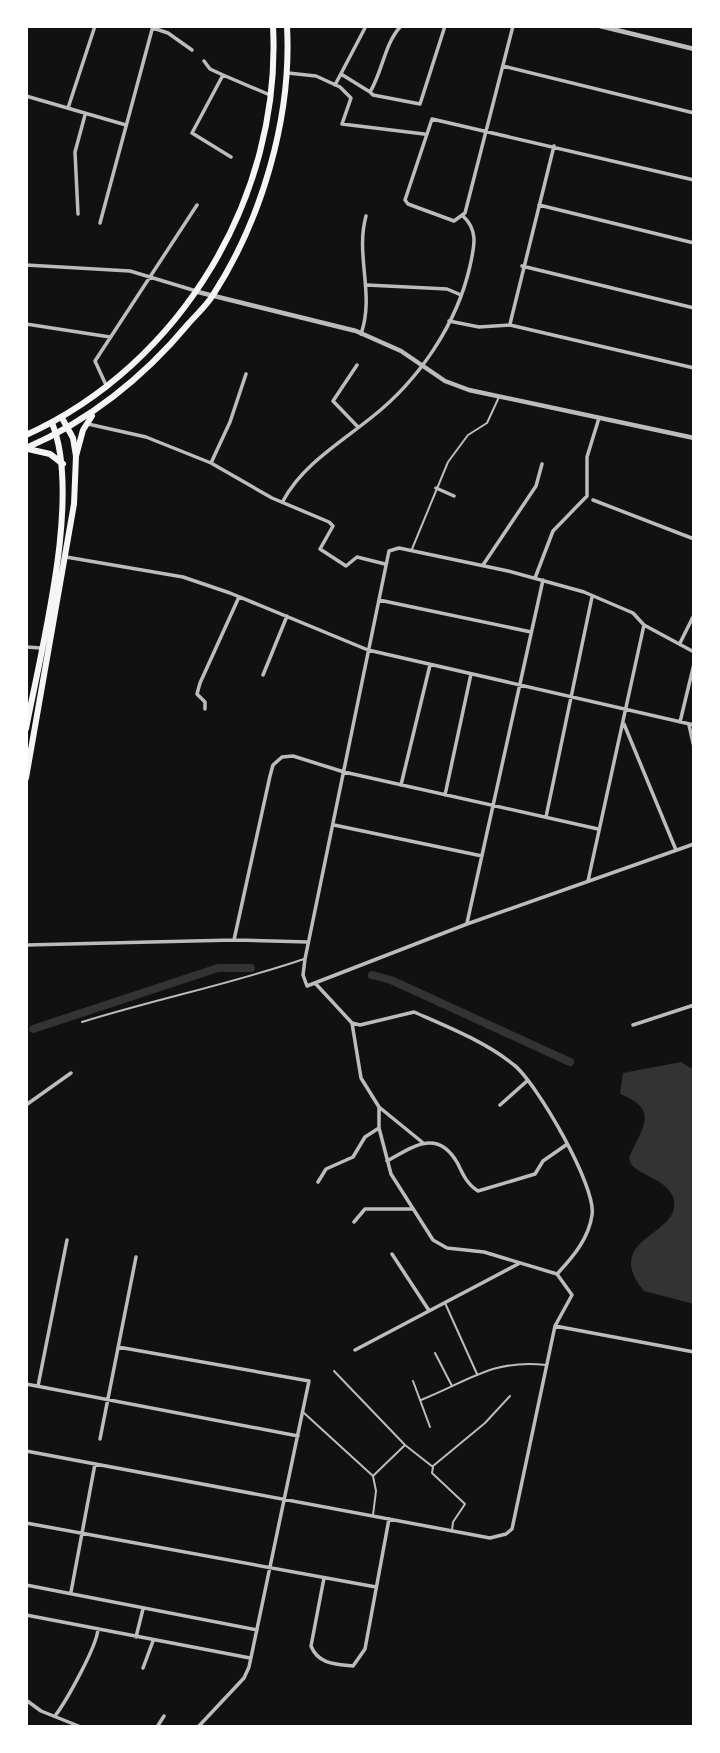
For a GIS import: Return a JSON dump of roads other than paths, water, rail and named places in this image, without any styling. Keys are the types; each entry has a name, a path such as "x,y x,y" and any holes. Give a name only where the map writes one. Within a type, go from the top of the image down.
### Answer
{"main road":[{"path":"26,435 62,418 107,387 166,332 198,292 232,229 263,143 272,96 273,26"},
{"path":"26,449 69,429 97,410 148,366 212,296 262,191 279,126 286,73 287,26"},
{"path":"248,187 262,191"},
{"path":"26,778 66,557 74,504 76,456 86,424 97,410"},
{"path":"62,418 69,429 76,456"},
{"path":"26,729 64,500 63,464 52,423"},
{"path":"26,449 50,454 63,464"}],"street":[{"path":"68,108 94,26"},
{"path":"335,85 366,26"},
{"path":"370,92 381,75 393,35 401,26"},
{"path":"341,74 373,95 420,104 445,26"},
{"path":"513,26 503,66 486,130 464,215 454,221 406,202 432,118 486,130 554,146 694,180"},
{"path":"600,26 694,49"},
{"path":"100,223 153,27 168,33 192,50"},
{"path":"204,61 210,69 272,96"},
{"path":"503,66 694,113"},
{"path":"286,73 316,76 335,85 351,98 342,124 425,134"},
{"path":"223,75 191,134 231,157"},
{"path":"26,96 126,125"},
{"path":"78,214 75,152 85,115"},
{"path":"510,325 522,266 554,146"},
{"path":"107,387 95,360 197,205"},
{"path":"539,205 694,243"},
{"path":"283,501 290,487 309,468 411,380 440,339 461,295 475,244 474,230 464,215"},
{"path":"361,334 368,309 361,240 366,216"},
{"path":"26,265 130,271 212,296 361,334 401,351 449,383 499,397 694,438"},
{"path":"522,266 694,308"},
{"path":"367,285 447,289 461,295"},
{"path":"449,321 479,327 510,325 694,368"},
{"path":"26,324 110,337"},
{"path":"357,365 333,401 358,427"},
{"path":"211,463 230,422 246,374"},
{"path":"535,578 553,531 587,496 587,457 599,418"},
{"path":"86,424 146,437 211,463 226,474 329,522 332,528 320,549 326,556 347,566 357,557 385,564"},
{"path":"482,565 536,486 542,464"},
{"path":"436,488 454,496"},
{"path":"593,500 694,539"},
{"path":"694,652 644,625 633,613 592,596 543,580 482,565 394,548 386,555 303,975 307,986 467,924 694,844"},
{"path":"66,557 183,577 368,650 572,695 691,725 694,747"},
{"path":"467,924 543,580"},
{"path":"546,817 592,596"},
{"path":"205,709 205,702 197,692 239,597"},
{"path":"379,600 531,632"},
{"path":"680,643 694,615"},
{"path":"263,675 287,616"},
{"path":"588,881 644,625"},
{"path":"26,647 41,648"},
{"path":"401,785 430,664"},
{"path":"680,722 694,664"},
{"path":"445,795 471,674"},
{"path":"623,722 676,850"},
{"path":"234,940 273,765 282,757 293,757 344,772 598,829"},
{"path":"334,825 482,856"},
{"path":"26,945 234,940 308,942"},
{"path":"315,983 352,1023 360,1025 414,1012 498,1054 516,1066 566,1144 591,1195 593,1213 575,1256 557,1274"},
{"path":"632,1025 694,1005"},
{"path":"352,1023 361,1077 379,1107 422,1142 450,1150 470,1186 478,1191 535,1174 542,1161 566,1144"},
{"path":"26,1105 71,1073"},
{"path":"499,1105 527,1081"},
{"path":"26,1451 491,1538 506,1534 512,1529 555,1326 572,1294 557,1274 484,1252 447,1248 433,1240 412,1209 387,1161 379,1128 379,1107"},
{"path":"318,1182 326,1169 353,1157 365,1137 379,1128"},
{"path":"387,1161 422,1142"},
{"path":"355,1222 365,1209 412,1209"},
{"path":"37,1386 67,1240"},
{"path":"392,1254 428,1309"},
{"path":"100,1439 136,1257"},
{"path":"355,1350 428,1309 520,1263"},
{"path":"555,1326 694,1352"},
{"path":"118,1347 309,1381 286,1500 244,1678 198,1727"},
{"path":"26,1384 298,1436"},
{"path":"71,1592 95,1464"},
{"path":"324,1578 311,1646 314,1656 326,1662 353,1666 360,1660 365,1649 389,1519"},
{"path":"26,1523 376,1587"},
{"path":"26,1585 257,1630"},
{"path":"136,1637 143,1609"},
{"path":"26,1615 250,1658"},
{"path":"55,1716 77,1682 88,1651 97,1642 98,1629"},
{"path":"143,1668 153,1641"},
{"path":"26,1700 41,1712 78,1726"},
{"path":"157,1727 164,1716"}],"lane":[{"path":"412,550 448,462 468,435 487,423 499,397"},
{"path":"82,1022 160,998 254,976 305,959"},
{"path":"445,1301 478,1375"},
{"path":"435,1353 453,1387"},
{"path":"421,1400 500,1365 516,1362 547,1365"},
{"path":"334,1371 405,1444 433,1467"},
{"path":"413,1381 430,1427"},
{"path":"452,1531 453,1522 465,1504 432,1473 433,1467 485,1423 510,1396"},
{"path":"303,1412 373,1476 376,1491 373,1516"},
{"path":"373,1476 405,1444"}],"waterway":[{"path":"33,1029 218,968 251,968"},
{"path":"372,975 391,980 570,1062"}]}
